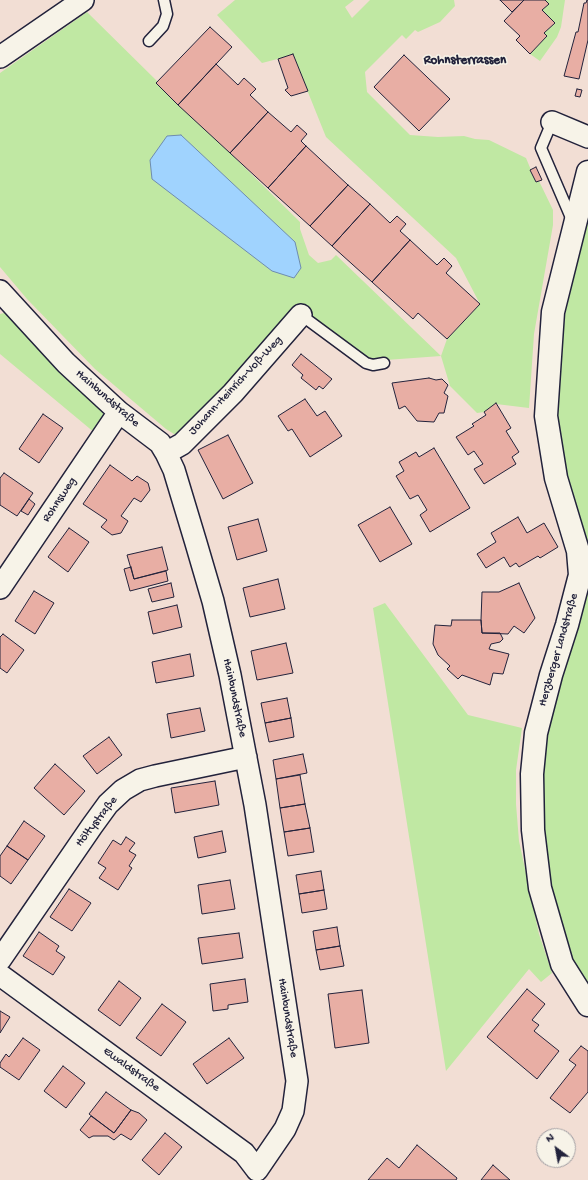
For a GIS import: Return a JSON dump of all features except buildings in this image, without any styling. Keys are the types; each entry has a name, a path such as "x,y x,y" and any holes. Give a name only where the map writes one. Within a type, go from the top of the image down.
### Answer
{"street":[{"path":"0,58 83,0"},
{"path":"552,122 588,137"},
{"name":"Herzberger Landstraße","path":"588,172 553,312 546,416 556,478 578,551 580,575 536,733 532,774 533,823 540,888 562,964 588,1005"},
{"name":"Hainbundstraße","path":"2,297 66,363 119,412 160,443 166,453 178,484 213,601 230,676 255,805 297,1081 293,1111 285,1129 258,1175"},
{"name":"Johann-Heinrich-Voß-Weg","path":"166,453 182,444 233,393 301,315"},
{"name":"Rohnsweg","path":"0,588 119,412"},
{"name":"Höltystraße","path":"0,960 92,826 108,804 123,790 140,780 246,757"},
{"name":"Ewaldstraße","path":"0,975 244,1153 258,1175"}],"lane":[{"path":"149,41 163,26 167,14 164,0"},
{"path":"552,122 541,148 574,224"},
{"path":"301,315 366,363 384,363"}],"green space":[{"path":"235,0 354,0 345,7 352,18 370,0 454,0 455,6 440,22 418,32 415,30 406,39 402,35 365,72 367,92 410,135 438,137 464,136 475,139 489,140 526,158 536,182 539,181 553,210 553,225 534,334 529,408 496,404 484,412 477,413 450,386 441,356 447,339 480,304 456,258 326,137 293,55 262,63 217,15"},
{"path":"545,0 565,0 561,27 557,37 540,61 530,54 547,36 544,33 555,23 542,10 548,4"},
{"path":"87,12 300,222 300,229 309,255 318,263 331,260 336,255 441,356 372,361 299,309 181,435 174,434 166,429 95,369 27,299 0,267 0,73"},
{"path":"588,213 588,563 565,479 554,421 565,315"},
{"path":"0,314 9,314 102,408 104,417 95,433 0,354"},
{"path":"588,590 588,991 568,957 549,889 540,832 543,753 546,727 571,641"},
{"path":"385,603 468,715 522,728 516,770 516,804 519,841 539,934 552,973 541,982 529,969 446,1071 373,608"}],"water":[{"path":"181,135 295,242 301,268 294,278 272,271 152,179 150,160 167,136"}],"district":[{"name":"Rohnsterrassen","path":"465,61"}]}
